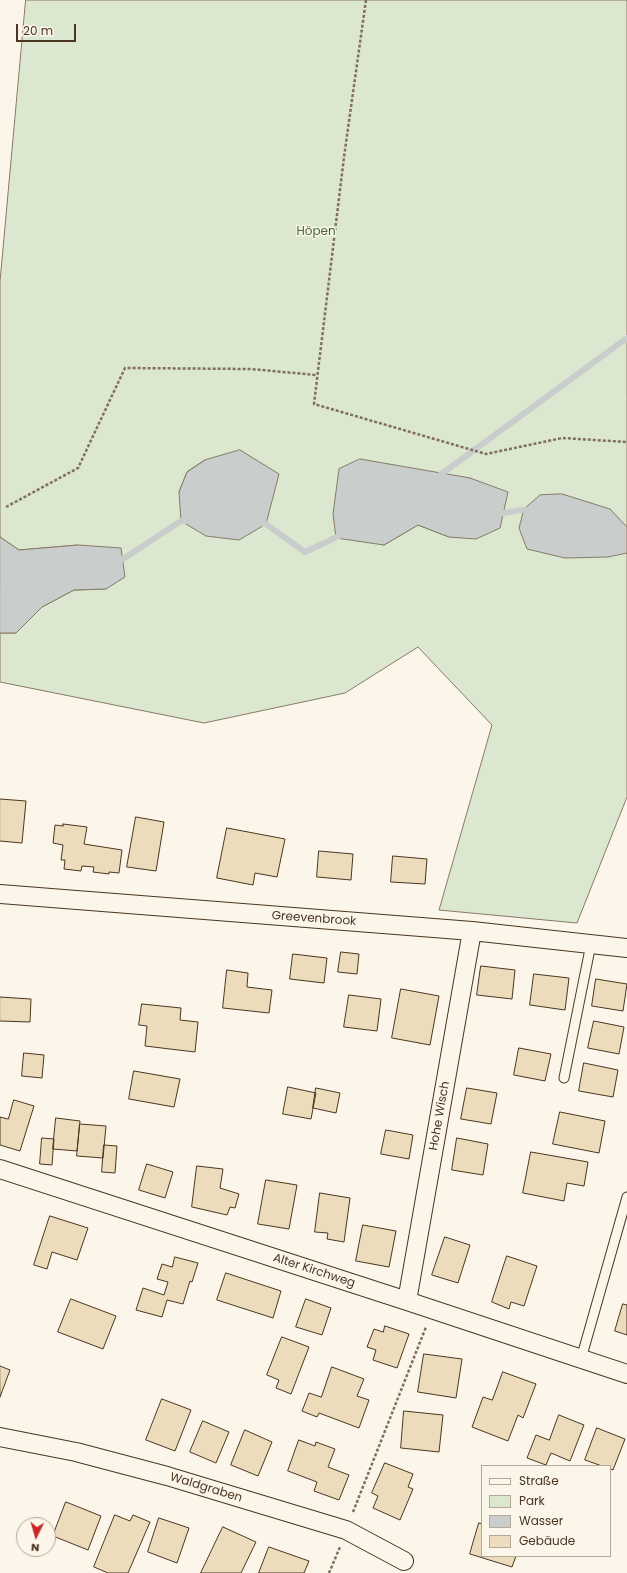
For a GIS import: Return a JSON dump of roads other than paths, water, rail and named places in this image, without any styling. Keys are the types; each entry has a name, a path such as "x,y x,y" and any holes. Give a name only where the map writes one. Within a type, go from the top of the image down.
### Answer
{"street":[{"name":"Greevenbrook","path":"0,894 472,931 627,948"},
{"name":"Hohe Wisch","path":"407,1301 472,931"},
{"name":"Alter Kirchweg","path":"0,1169 627,1374"},
{"name":"Waldgraben","path":"0,1437 76,1452 168,1476 346,1530 404,1561"}],"lane":[{"path":"564,1078 591,944"},
{"path":"581,1359 627,1197"}],"water":[{"path":"240,450 279,474 266,524 239,540 206,536 181,521 179,492 187,472 205,460"},
{"path":"360,459 470,478 508,492 500,528 476,539 449,537 418,525 384,545 336,538 333,514 339,469"},
{"path":"562,494 610,509 627,527 627,553 608,557 565,558 527,549 519,528 524,509 540,495"},
{"path":"0,537 19,550 78,545 121,548 125,577 106,589 74,590 42,607 16,633 0,633"}],"waterway":[{"path":"436,478 627,338"},
{"path":"497,513 521,510 530,511"},
{"path":"115,561 123,559 181,521 188,521"},
{"path":"259,523 266,524 305,552 343,534"}],"park label":[{"name":"Höpen","path":"316,232"}]}
